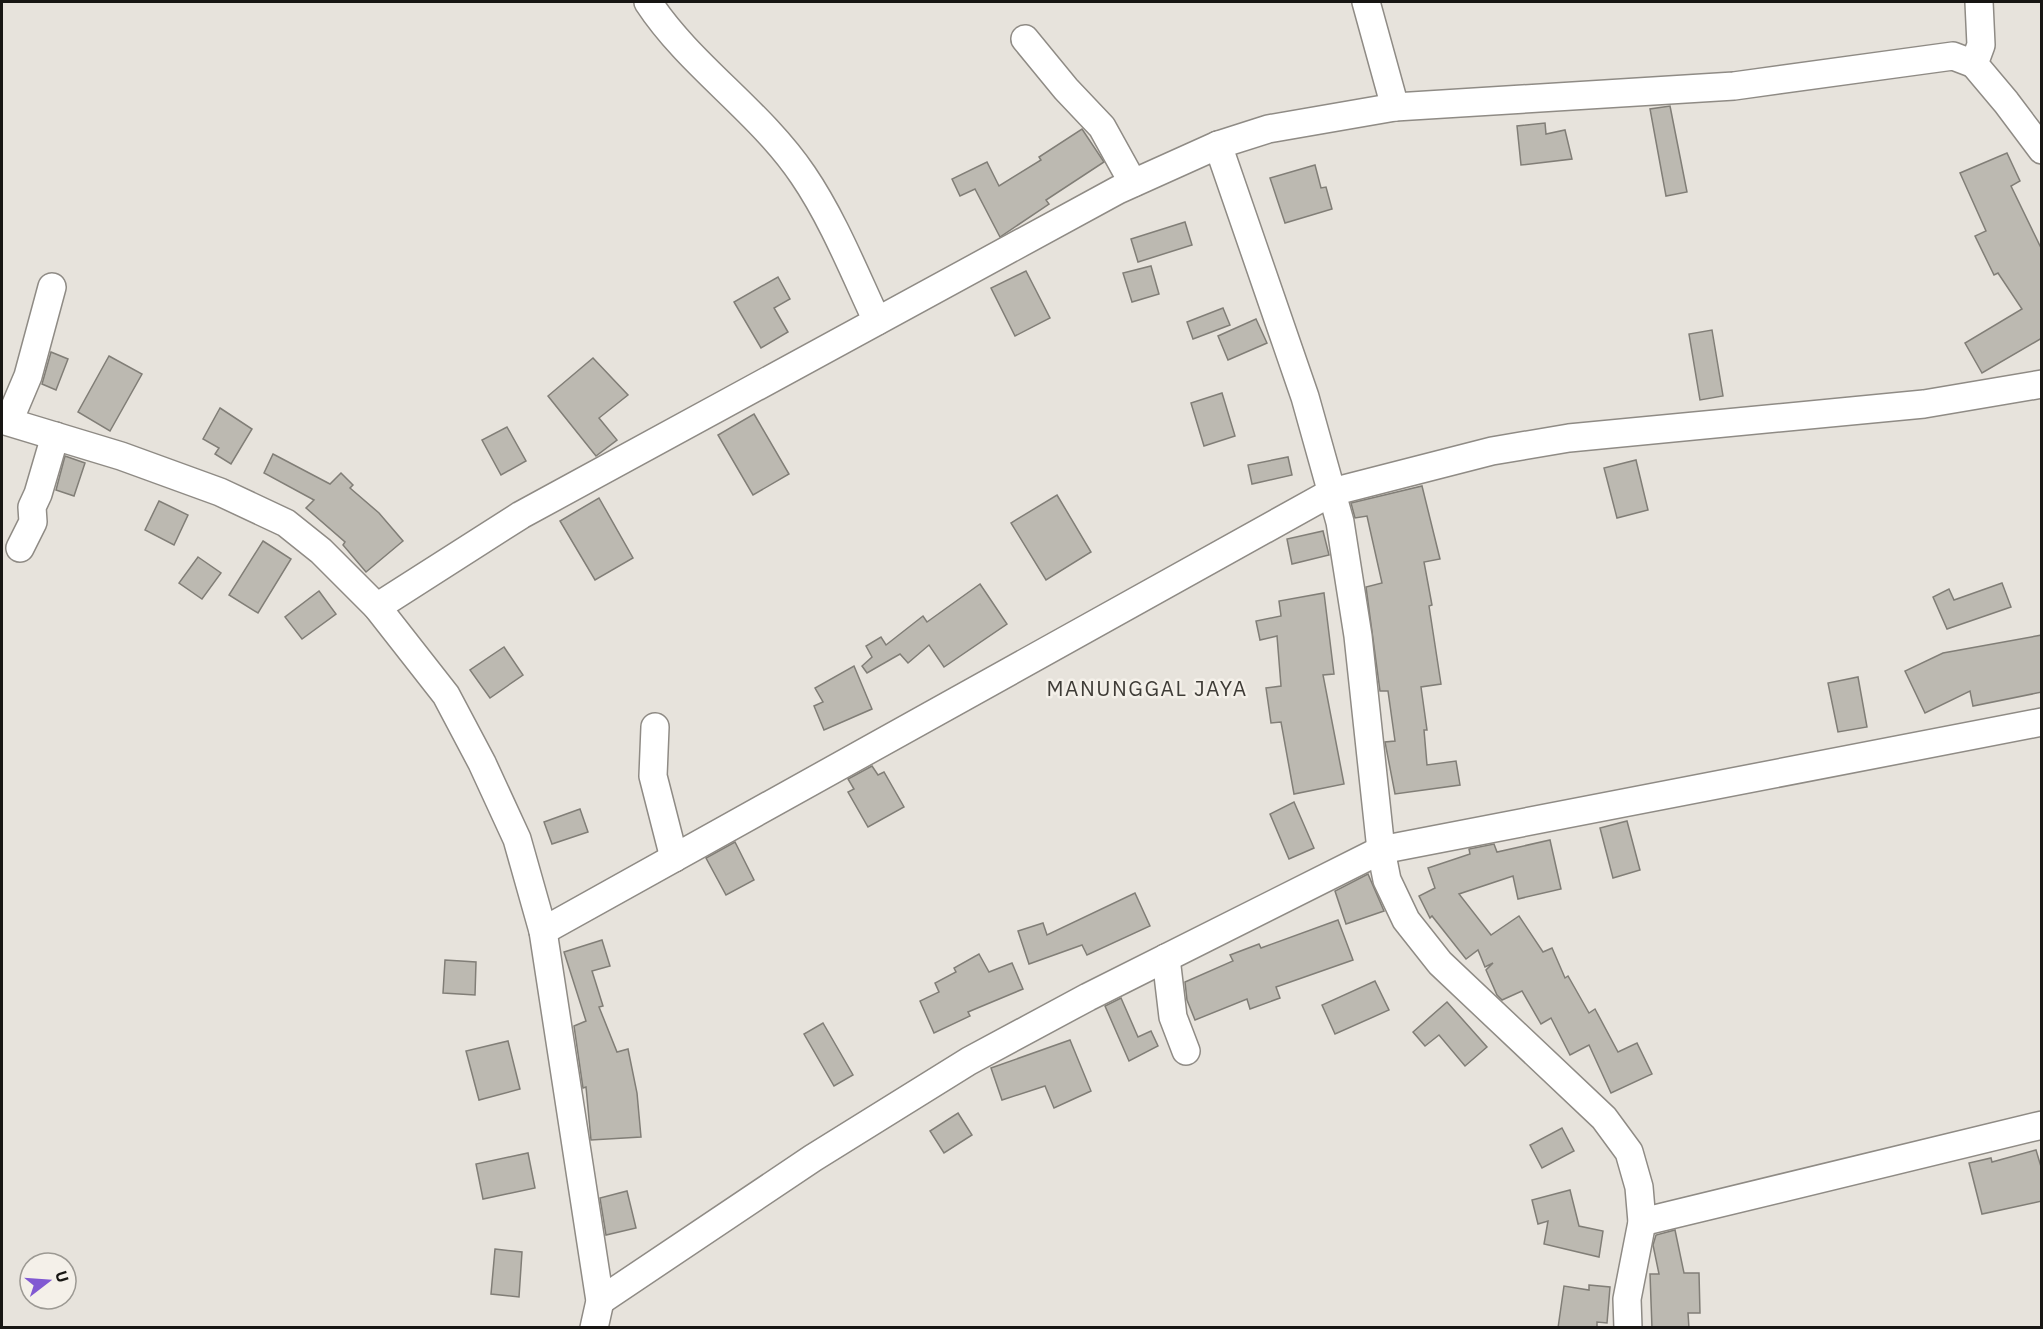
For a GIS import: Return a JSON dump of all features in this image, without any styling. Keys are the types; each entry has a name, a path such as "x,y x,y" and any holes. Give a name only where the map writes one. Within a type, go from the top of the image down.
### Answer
{"street":[{"path":"648,2 667,31 774,140 803,174 877,321"},
{"path":"1366,2 1395,107"},
{"path":"1974,64 1981,45 1979,2"},
{"path":"1025,39 1066,89 1102,127 1133,183"},
{"path":"377,607 521,514 1133,183 1218,145 1268,129 1395,107 1734,86 1953,56 1974,64 2007,102 2042,150"},
{"path":"1218,145 1305,397 1340,522 1358,636 1381,850 1388,880 1406,920 1440,963 1604,1118 1629,1152 1639,1187 1642,1222 1627,1299 1628,1328"},
{"path":"52,287 28,376 5,421 121,456 261,509 286,523 321,551 377,607 446,695 482,763 518,839 543,931 600,1301 594,1328"},
{"path":"543,931 1332,492 1492,451 1569,438 1924,404 2042,384"},
{"path":"20,548 33,522 32,507 38,495 55,435"},
{"path":"600,1301 813,1158 969,1061 1166,958 1381,850 2042,722"},
{"path":"655,727 653,776 674,858"},
{"path":"1166,958 1173,1017 1186,1051"},
{"path":"1642,1222 2042,1125"}],"building":[{"path":"1670,106 1687,192 1666,196 1650,109"},
{"path":"1545,123 1546,134 1565,130 1572,159 1521,165 1517,126"},
{"path":"1082,129 1104,162 1046,200 1049,204 1000,237 975,189 960,196 952,179 987,162 999,186 1041,160 1039,157"},
{"path":"2007,153 2020,181 2011,186 2042,250 2042,338 1982,373 1965,343 2022,309 1998,273 1994,275 1975,236 1986,231 1960,173"},
{"path":"1315,165 1321,188 1326,187 1332,209 1285,223 1270,178"},
{"path":"1185,222 1192,245 1138,262 1131,239"},
{"path":"1151,266 1159,294 1132,302 1123,273"},
{"path":"1026,271 1050,318 1015,336 991,288"},
{"path":"778,277 790,299 774,308 788,332 761,348 734,302"},
{"path":"1223,308 1230,325 1193,339 1187,322"},
{"path":"1256,319 1267,343 1228,360 1218,336"},
{"path":"1712,330 1723,396 1700,400 1689,334"},
{"path":"51,352 68,359 56,390 42,384"},
{"path":"109,356 142,374 110,431 78,412"},
{"path":"593,358 628,395 599,418 617,440 596,456 548,396"},
{"path":"1222,393 1235,436 1204,446 1191,403"},
{"path":"220,408 252,429 231,464 215,454 219,448 203,439"},
{"path":"754,414 789,474 753,495 718,435"},
{"path":"507,427 526,461 501,475 482,440"},
{"path":"273,454 330,484 341,473 353,485 350,488 379,513 403,541 366,572 343,545 345,542 306,508 314,500 264,473"},
{"path":"65,456 85,463 74,496 56,490"},
{"path":"1288,457 1292,475 1252,484 1248,465"},
{"path":"1636,460 1648,510 1617,518 1604,468"},
{"path":"1422,486 1440,559 1424,562 1432,605 1429,606 1441,684 1421,687 1427,730 1424,730 1427,765 1456,761 1460,785 1395,794 1385,742 1395,741 1388,691 1380,691 1366,587 1382,583 1367,516 1355,518 1351,503"},
{"path":"1057,495 1091,552 1046,580 1011,523"},
{"path":"599,498 633,558 595,580 560,521"},
{"path":"159,501 188,515 174,545 145,530"},
{"path":"1323,531 1329,555 1292,564 1287,539"},
{"path":"263,541 291,559 258,613 229,595"},
{"path":"198,557 221,573 202,599 179,583"},
{"path":"2002,583 2011,607 1947,629 1933,597 1949,589 1954,600"},
{"path":"980,584 1007,624 944,667 929,645 908,663 900,654 867,673 862,666 872,657 866,646 881,637 886,645 923,616 927,622"},
{"path":"319,591 336,614 302,639 285,617"},
{"path":"1324,593 1334,674 1323,675 1344,784 1294,794 1281,722 1271,723 1266,688 1281,686 1277,636 1260,640 1256,621 1281,616 1279,601"},
{"path":"2042,635 2042,692 1973,706 1970,691 1925,713 1905,671 1943,653"},
{"path":"504,647 523,675 490,698 470,670"},
{"path":"854,666 872,709 824,730 814,706 823,702 815,688"},
{"path":"1858,677 1867,727 1838,732 1828,683"},
{"path":"872,766 878,775 884,772 904,807 868,827 848,792 854,789 848,779"},
{"path":"1294,802 1314,848 1289,859 1270,814"},
{"path":"580,809 588,832 552,844 544,822"},
{"path":"1627,821 1640,870 1613,878 1600,828"},
{"path":"1550,840 1561,889 1518,899 1513,876 1459,894 1491,935 1519,916 1543,952 1552,948 1565,978 1568,976 1589,1013 1595,1009 1618,1052 1637,1043 1652,1074 1611,1093 1589,1045 1570,1055 1551,1018 1541,1024 1522,991 1502,1000 1497,995 1486,970 1493,963 1485,967 1478,950 1466,959 1432,916 1430,918 1419,896 1435,888 1428,868 1470,854 1469,849 1494,844 1497,852"},
{"path":"735,842 754,880 726,895 706,858"},
{"path":"1368,874 1384,911 1346,924 1335,891"},
{"path":"1135,893 1150,926 1087,955 1082,945 1029,964 1018,931 1043,923 1047,935"},
{"path":"1338,920 1353,960 1276,987 1280,998 1250,1009 1247,999 1195,1020 1187,1000 1185,982 1233,961 1230,955 1259,944 1261,948"},
{"path":"602,940 610,966 592,971 603,1006 599,1007 617,1052 628,1049 637,1093 641,1137 591,1140 586,1087 583,1088 574,1026 586,1021 564,952"},
{"path":"979,954 989,972 1012,963 1023,989 968,1012 970,1016 934,1033 920,1001 939,992 935,983 956,972 954,968"},
{"path":"445,960 476,962 475,995 443,993"},
{"path":"1375,981 1389,1010 1335,1034 1322,1005"},
{"path":"1121,998 1138,1037 1151,1031 1158,1046 1129,1061 1105,1006"},
{"path":"1447,1002 1487,1047 1465,1066 1439,1035 1425,1046 1413,1032"},
{"path":"823,1023 853,1075 834,1086 804,1034"},
{"path":"1070,1040 1091,1091 1054,1108 1045,1086 1002,1100 991,1068"},
{"path":"508,1041 520,1089 479,1100 466,1051"},
{"path":"958,1113 972,1135 944,1153 930,1131"},
{"path":"1562,1128 1574,1151 1542,1168 1530,1145"},
{"path":"2036,1150 2042,1170 2042,1201 1982,1214 1969,1163 1991,1158 1992,1162"},
{"path":"528,1153 535,1188 483,1199 476,1164"},
{"path":"1570,1190 1579,1226 1603,1231 1599,1257 1544,1244 1548,1221 1538,1224 1532,1200"},
{"path":"627,1191 636,1228 606,1235 600,1198"},
{"path":"1675,1230 1684,1273 1699,1273 1700,1313 1688,1313 1689,1328 1652,1328 1650,1274 1659,1274 1653,1245 1656,1235"},
{"path":"495,1249 522,1252 519,1297 491,1294"},
{"path":"1589,1285 1610,1287 1607,1323 1597,1322 1597,1328 1558,1328 1564,1286 1589,1290"}],"district":[{"name":"MANUNGGAL JAYA","path":"1147,689"}]}
